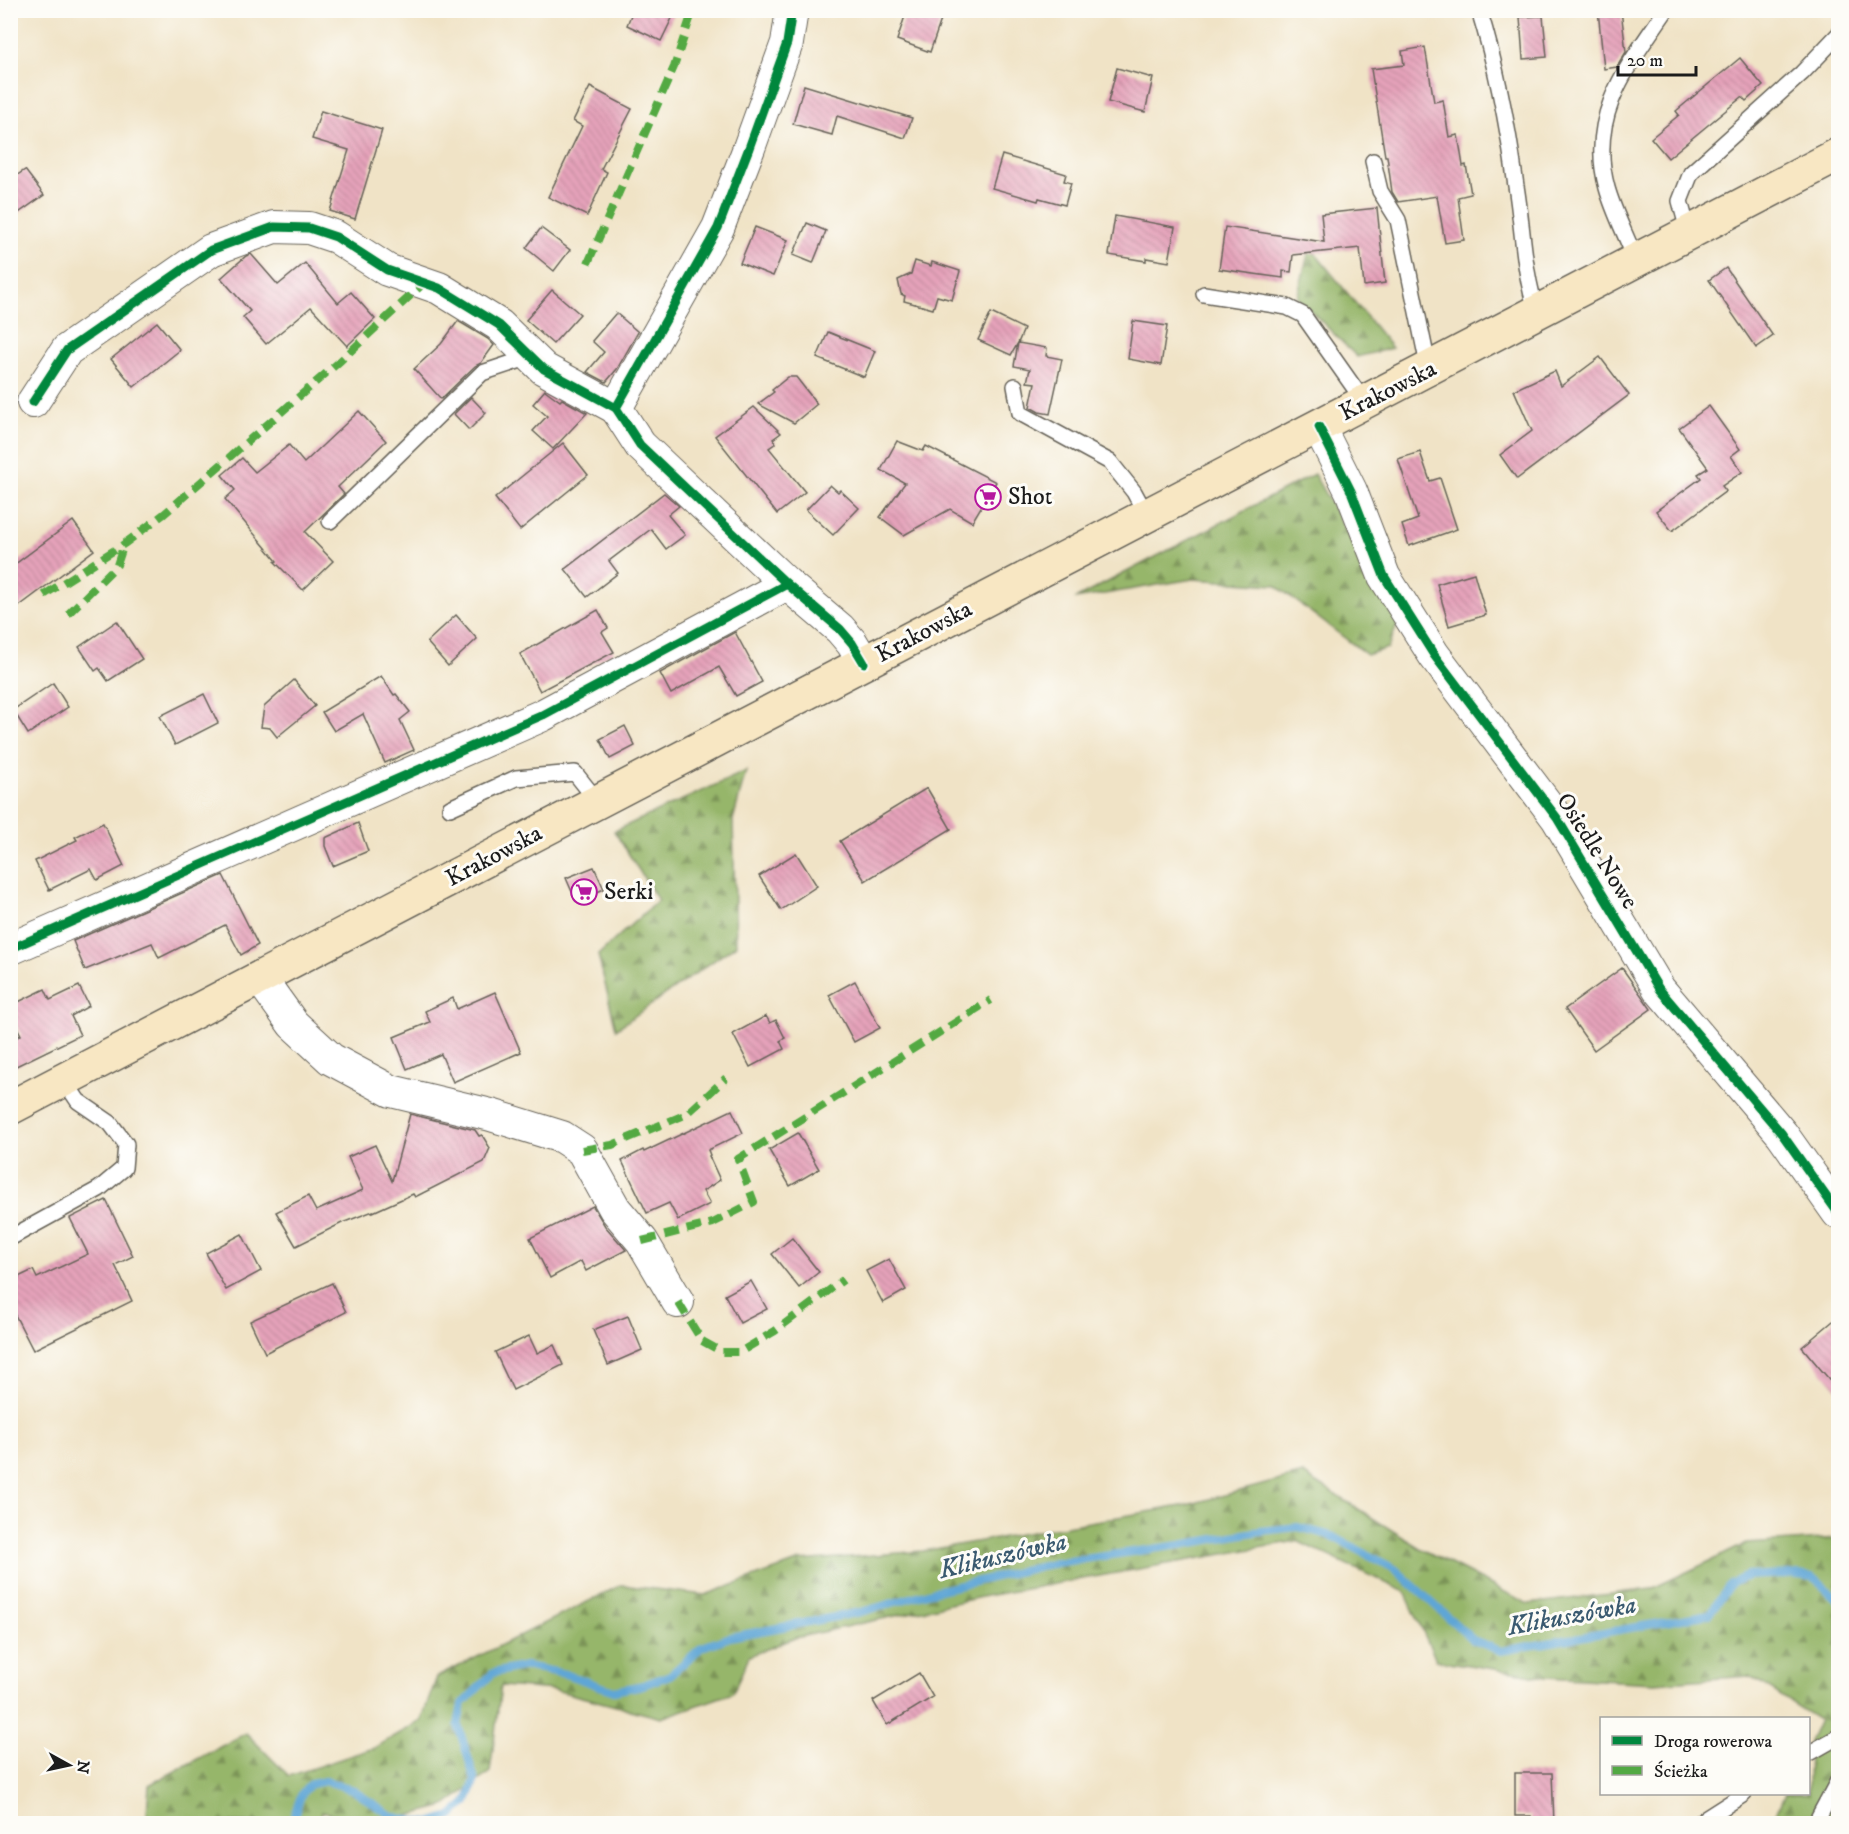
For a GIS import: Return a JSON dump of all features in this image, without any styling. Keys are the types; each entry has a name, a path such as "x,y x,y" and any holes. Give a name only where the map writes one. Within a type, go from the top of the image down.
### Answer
{"main road":[{"name":"Krakowska","path":"10,1108 1839,155"}],"street":[{"path":"616,408 717,228 787,43 792,10"},
{"path":"33,402 67,350 211,250 274,227 309,228 336,237 387,270 439,288 499,325 544,369 616,408 640,445 787,584 840,629 864,663"},
{"name":"Osiedle Nowe","path":"1319,427 1351,491 1384,576 1434,655 1557,818 1659,989 1782,1134 1839,1213"},
{"path":"10,949 543,716 787,584"},
{"path":"260,978 293,1024 331,1059 391,1091 490,1114 562,1137 582,1150 615,1209 642,1241 678,1302"}],"lane":[{"path":"1479,10 1498,77 1516,186 1529,287 1537,312"},
{"path":"1636,261 1608,189 1601,146 1603,124 1609,104 1635,56 1666,10"},
{"path":"1689,234 1680,201 1691,173 1802,73 1839,34"},
{"path":"1373,161 1380,191 1398,220 1429,370"},
{"path":"1204,294 1287,307 1303,315 1365,403"},
{"path":"330,521 482,373 530,357"},
{"path":"1015,386 1020,413 1110,462 1134,492 1147,516"},
{"path":"450,807 516,778 575,773 598,802"},
{"path":"10,1238 99,1189 124,1168 126,1144 110,1123 78,1101 64,1080"},
{"path":"1810,1753 1839,1737"},
{"path":"1815,1824 1839,1781"},
{"path":"1697,1824 1742,1795"}],"green space":[{"path":"1310,247 1392,348 1357,357 1297,297"},
{"path":"1314,474 1398,623 1388,648 1367,655 1275,585 1193,579 1075,599"},
{"path":"746,771 733,820 736,945 616,1029 598,955 658,900 614,831"},
{"path":"1303,1474 1420,1548 1528,1604 1651,1589 1746,1544 1838,1538 1838,1823 1771,1823 1785,1795 1810,1795 1810,1740 1819,1720 1750,1676 1654,1683 1546,1677 1436,1660 1405,1592 1297,1541 986,1596 795,1638 749,1656 733,1693 661,1718 555,1690 501,1686 490,1772 445,1806 381,1823 369,1823 321,1811 322,1823 150,1823 147,1814 149,1785 246,1733 289,1776 374,1748 421,1721 437,1677 621,1585 705,1595 800,1561 923,1551 1187,1505"}],"building":[{"path":"633,10 676,10 661,41 627,25"},
{"path":"907,10 924,10 942,17 930,52 897,40"},
{"path":"1598,10 1621,10 1626,52 1617,67 1604,69"},
{"path":"1543,16 1547,57 1523,59 1520,17"},
{"path":"1425,47 1434,102 1443,100 1449,137 1458,135 1471,194 1458,197 1464,240 1445,243 1437,196 1398,202 1392,192 1371,69 1404,65 1402,51"},
{"path":"1740,58 1763,86 1746,101 1742,97 1668,158 1651,138 1679,115 1676,111"},
{"path":"1117,68 1153,78 1145,112 1108,102"},
{"path":"804,85 912,118 905,138 837,116 832,135 793,124"},
{"path":"590,87 632,109 601,169 607,172 587,216 548,197 582,126 573,121"},
{"path":"321,111 382,130 355,219 330,211 349,150 312,139"},
{"path":"1002,155 1066,174 1064,181 1071,183 1065,205 1039,198 1038,201 992,188"},
{"path":"25,170 44,195 10,219 10,180"},
{"path":"1377,208 1385,283 1364,286 1360,248 1293,255 1291,272 1283,271 1283,278 1219,269 1225,227 1324,242 1321,214"},
{"path":"1115,216 1175,227 1169,262 1109,255"},
{"path":"807,223 826,231 813,263 793,255"},
{"path":"755,227 788,240 773,276 740,263"},
{"path":"541,228 570,250 554,271 526,248"},
{"path":"251,254 278,285 305,263 338,303 351,292 375,319 347,346 311,307 266,344 243,317 250,311 221,278"},
{"path":"915,261 931,266 932,262 960,271 952,300 937,296 933,309 904,301 905,296 901,294 898,280 911,274"},
{"path":"1726,268 1773,336 1756,348 1709,280"},
{"path":"552,290 580,314 553,344 526,320"},
{"path":"616,313 638,332 617,369 606,382 587,372 604,352 592,341"},
{"path":"991,313 1024,329 1011,355 978,340"},
{"path":"458,321 494,345 481,363 441,399 414,369 441,344"},
{"path":"1133,321 1167,326 1161,365 1128,359"},
{"path":"157,322 180,350 134,387 111,359"},
{"path":"828,332 875,351 864,377 817,358"},
{"path":"1018,343 1047,348 1046,356 1062,359 1050,414 1030,407 1035,383 1027,382 1030,369 1014,366"},
{"path":"1600,357 1629,395 1517,479 1500,455 1532,431 1514,390 1555,371 1561,386"},
{"path":"788,377 796,377 817,404 794,423 758,404"},
{"path":"545,390 560,401 562,399 587,413 553,449 533,431 547,416 533,404"},
{"path":"471,397 486,413 469,430 454,414"},
{"path":"1709,406 1740,449 1731,456 1742,472 1722,486 1726,491 1672,531 1656,511 1701,478 1698,474 1708,468 1679,428"},
{"path":"754,407 781,433 773,439 776,443 769,448 805,492 777,514 715,436"},
{"path":"359,411 386,441 338,487 344,494 305,532 333,561 303,590 275,562 277,561 225,499 235,490 222,475 242,458 255,472 289,445 304,463"},
{"path":"897,441 923,451 926,446 996,482 972,522 950,509 904,535 880,517 905,483 881,470"},
{"path":"563,443 588,475 520,530 495,498"},
{"path":"1420,452 1430,481 1440,478 1457,529 1409,546 1402,525 1418,519 1398,459"},
{"path":"830,485 838,492 840,490 859,508 833,535 806,510"},
{"path":"664,493 679,506 668,515 685,535 666,549 651,529 609,561 618,573 587,597 565,569"},
{"path":"73,521 94,550 10,613 10,568"},
{"path":"1474,573 1486,615 1449,626 1437,584"},
{"path":"598,610 608,628 602,632 614,652 540,691 520,654"},
{"path":"456,615 477,639 448,666 427,642"},
{"path":"117,621 142,659 108,681 99,668 95,671 79,647"},
{"path":"735,632 762,682 736,696 719,667 671,694 660,673"},
{"path":"381,676 410,712 400,720 414,750 385,763 363,714 334,731 322,712"},
{"path":"294,680 315,706 277,737 270,728 261,727 264,707"},
{"path":"53,683 68,707 28,734 13,710"},
{"path":"204,694 218,723 175,745 160,716"},
{"path":"625,726 635,746 610,759 600,739"},
{"path":"927,788 951,829 865,881 840,841"},
{"path":"103,823 124,866 97,880 91,869 49,890 35,861 77,840 75,837"},
{"path":"358,823 368,851 333,866 325,846 325,838"},
{"path":"796,853 817,886 781,910 759,876"},
{"path":"594,867 604,889 576,901 566,878"},
{"path":"223,875 258,945 241,955 225,925 159,958 152,943 85,970 73,941"},
{"path":"1622,968 1651,1009 1594,1050 1565,1009"},
{"path":"855,981 880,1028 854,1042 829,995"},
{"path":"79,986 89,1006 71,1016 80,1035 10,1069 10,1041 21,1035 10,1013 10,1006 45,989 50,1000"},
{"path":"495,992 521,1052 453,1082 441,1054 407,1069 394,1037 430,1022 425,1011 453,998 457,1009"},
{"path":"766,1016 770,1023 776,1020 785,1038 780,1041 784,1049 750,1067 733,1034"},
{"path":"732,1110 743,1133 708,1150 720,1180 703,1191 710,1204 678,1220 669,1203 647,1213 622,1161"},
{"path":"410,1114 475,1130 479,1136 482,1135 490,1148 484,1162 415,1197 413,1194 342,1223 296,1246 276,1212 308,1196 316,1211 363,1190 348,1157 375,1145 392,1181"},
{"path":"798,1133 819,1169 790,1186 769,1150"},
{"path":"106,1200 133,1256 115,1265 132,1301 33,1350 10,1305 10,1281 33,1270 37,1278 88,1254 70,1218"},
{"path":"593,1206 605,1226 626,1250 586,1271 581,1261 550,1278 530,1238"},
{"path":"242,1234 261,1271 226,1290 206,1253"},
{"path":"792,1238 819,1272 799,1288 772,1254"},
{"path":"889,1259 906,1290 883,1303 866,1271"},
{"path":"751,1281 767,1309 740,1323 725,1295"},
{"path":"332,1283 346,1312 265,1353 250,1321"},
{"path":"628,1316 642,1350 608,1365 593,1330"},
{"path":"1839,1316 1839,1391 1802,1347"},
{"path":"529,1336 537,1353 554,1345 563,1365 513,1390 495,1352"},
{"path":"919,1673 933,1697 887,1725 873,1701"},
{"path":"1515,1773 1552,1773 1554,1824 1531,1824 1531,1816 1515,1816"}],"waterway":[{"name":"Klikuszówka","path":"291,1824 302,1793 311,1784 326,1781 351,1789 392,1816 429,1823 451,1816 467,1802 475,1780 458,1725 462,1704 493,1673 526,1666 565,1674 614,1691 643,1685 670,1675 702,1647 730,1637 861,1612 931,1592 1056,1563 1261,1531 1298,1527 1332,1536 1395,1569 1473,1640 1501,1651 1710,1614 1730,1584 1747,1576 1789,1574 1813,1577 1838,1600"}],"marked path":[{"path":"588,263 674,67 693,10"},
{"path":"44,595 124,544 164,514 339,362 424,283"},
{"path":"68,614 117,565 124,544"},
{"path":"642,1241 713,1223 754,1202 738,1159 991,1000"},
{"path":"582,1150 612,1145 687,1114 726,1078"},
{"path":"678,1302 702,1341 722,1352 740,1352 775,1331 843,1280"}],"cycle path":[{"path":"792,10 787,43 718,228 616,408 640,445 787,584 840,629 864,663"},
{"path":"33,402 67,350 211,250 274,227 309,228 336,237 387,270 439,288 499,325 544,369 616,408"},
{"path":"1319,427 1351,491 1384,576 1434,655 1557,818 1659,989 1782,1134 1838,1213"},
{"path":"10,949 543,715 787,584"}],"place":[{"name":"Shot","path":"988,497"},
{"name":"Serki","path":"584,892"}]}
